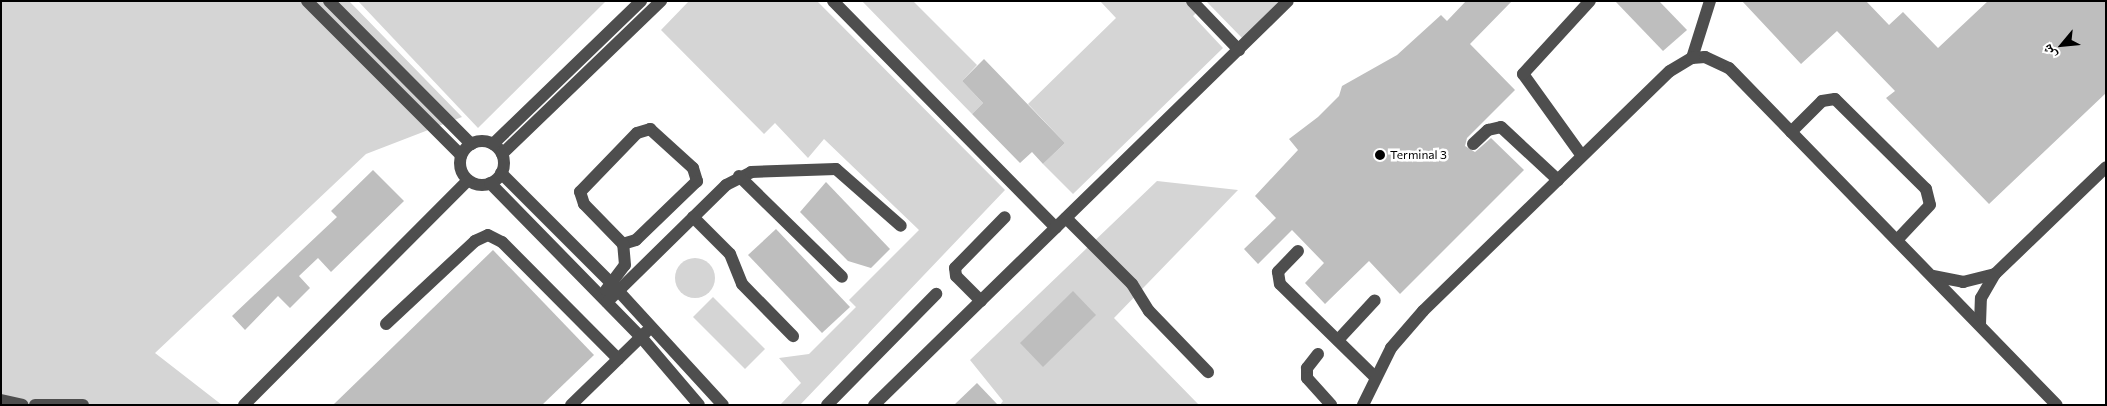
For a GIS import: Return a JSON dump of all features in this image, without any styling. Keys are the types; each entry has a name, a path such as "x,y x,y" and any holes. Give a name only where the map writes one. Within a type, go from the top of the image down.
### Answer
{"street":[{"path":"307,1 461,155"},
{"path":"329,1 471,144 498,149"},
{"path":"498,149 641,1"},
{"path":"498,149 661,1"},
{"path":"833,1 1056,228"},
{"path":"1192,1 1238,50"},
{"path":"874,405 1288,1"},
{"path":"1582,156 1523,74 1590,1"},
{"path":"1692,58 1710,1"},
{"path":"1363,405 1376,378 1411,322 1670,72 1692,58 1705,57 1729,68 2057,405"},
{"path":"1791,132 1822,101 1836,99 1926,189 1930,205 1897,240"},
{"path":"1473,144 1488,130 1501,127 1558,180"},
{"path":"615,288 625,265 623,244 584,204 580,192 637,133 650,129 694,168 697,181 636,240 623,244"},
{"path":"471,144 461,155 460,169 468,180 490,184 641,337 699,405"},
{"path":"498,149 501,173 615,288 723,405"},
{"path":"1980,324 1981,298 1994,274 2106,167"},
{"path":"604,298 739,176 763,169 836,169 901,226"},
{"path":"490,184 501,173"},
{"path":"739,176 842,277"},
{"path":"248,403 468,180"},
{"path":"693,217 730,254 742,284 794,336"},
{"path":"981,301 956,276 956,268 1005,217"},
{"path":"1066,218 1132,284 1149,312 1208,372"},
{"path":"386,324 475,240 488,235 502,242 618,359"},
{"path":"1298,251 1280,269 1278,281 1376,378"},
{"path":"1932,276 1963,282 1994,274"},
{"path":"827,405 936,294"},
{"path":"1338,340 1375,300"},
{"path":"571,405 651,327"},
{"path":"1318,354 1307,368 1307,378 1331,405"},
{"path":"1,400 22,405"},
{"path":"34,405 83,405"}],"shaded area":[{"path":"1,1 349,1 462,117 366,154 155,353 222,405 1,405"},
{"path":"358,1 606,1 478,128"},
{"path":"689,1 817,1 1005,190 800,405 780,405 801,383 779,358 809,354 856,307 849,300 919,230 824,139 808,158 775,123 764,134 661,30"},
{"path":"862,1 913,1 977,65 962,81 983,103 972,114"},
{"path":"1100,1 1188,1 1198,11 1193,16 1223,48 1073,194 1043,164 1065,143 1028,104 1116,18"},
{"path":"1206,1 1281,1 1243,39"},
{"path":"1157,181 1238,190 1114,318 1199,405 1000,405 1003,401 970,360"},
{"path":"695,258 709,264 715,278 709,292 695,298 681,292 675,278 681,264"},
{"path":"713,297 765,349 745,369 693,317"}],"building":[{"name":"Terminal 3","path":"1466,1 1512,1 1470,44 1515,90 1467,138 1465,146 1475,152 1491,138 1524,170 1400,294 1369,261 1325,304 1305,283 1324,263 1292,230 1258,264 1244,249 1276,218 1255,196 1298,150 1289,139 1318,117 1339,96 1342,86 1397,55 1441,15 1447,21"},
{"path":"1615,1 1659,1 1687,30 1663,51"},
{"path":"1742,1 1866,1 1889,25 1903,12 1938,48 1988,1 2106,1 2106,93 1989,204 1886,98 1895,91 1837,31 1801,64"},
{"path":"984,59 1065,143 1043,164 1032,152 1020,163 972,114 983,103 962,81"},
{"path":"373,170 404,201 331,272 318,258 299,276 310,288 290,308 278,296 245,330 232,316 337,217 331,211"},
{"path":"826,182 890,249 871,268 848,261 800,212"},
{"path":"776,229 850,307 822,333 748,255"},
{"path":"493,250 594,355 542,405 333,405"},
{"path":"1073,291 1096,315 1043,367 1020,343"},
{"path":"977,383 998,405 954,405"}],"place":[{"name":"Terminal 3","path":"1380,155"}]}
